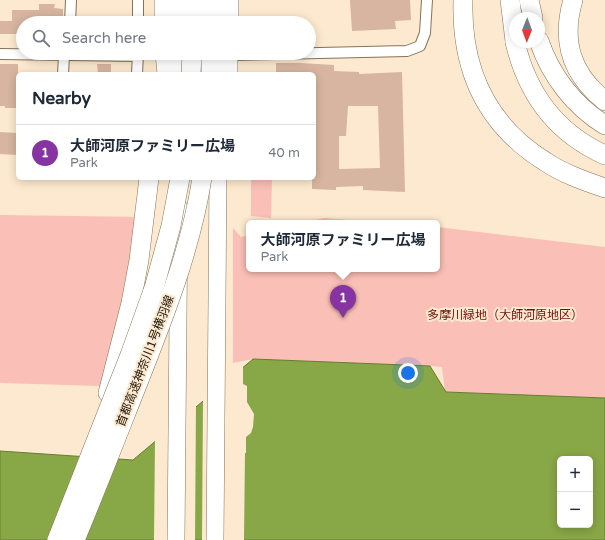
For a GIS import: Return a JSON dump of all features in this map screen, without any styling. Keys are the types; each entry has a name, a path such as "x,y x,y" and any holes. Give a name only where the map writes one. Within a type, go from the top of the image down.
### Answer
{"highway":[{"path":"155,0 155,16"},
{"path":"164,0 164,16"},
{"path":"193,0 193,16"},
{"path":"211,0 211,16"},
{"path":"229,0 229,16"},
{"path":"463,0 466,53 471,70 487,104 498,120 528,150 547,163 605,188"},
{"path":"510,0 511,12"},
{"path":"529,0 532,12"},
{"path":"573,0 568,26 568,39 574,65 590,86 605,101"},
{"path":"517,48 524,74 541,103 564,129 580,141 605,154"},
{"path":"542,48 548,62 564,89 583,110 605,125"},
{"path":"146,60 153,72"},
{"path":"171,60 179,69 186,60"},
{"path":"94,446 131,303 143,236 149,180"},
{"path":"175,180 175,228"},
{"name":"首都高速神奈川1号横羽線","path":"57,540 154,288 175,228 180,180"},
{"name":"首都高速神奈川1号横羽線","path":"76,540 171,294 193,223 202,180"},
{"path":"171,294 193,246 206,210 213,180"}],"main road":[{"path":"179,0 179,16"},
{"path":"218,0 218,16"},
{"path":"215,540 218,180"},
{"path":"175,228 176,540"}],"street":[{"path":"70,0 70,16"},
{"path":"138,0 138,16"},
{"path":"316,53 407,51 420,46 425,33 427,0"},
{"path":"0,54 16,54"},
{"path":"64,72 66,60"},
{"path":"138,72 141,60"},
{"path":"179,69 219,64"}],"green space":[{"path":"251,180 272,180 271,218 251,216"},
{"path":"0,215 145,217 102,386 0,383"},
{"path":"324,218 349,220 315,220"},
{"name":"多摩川緑地（大師河原地区）","path":"440,227 605,247 605,398 445,392 442,367 253,359 233,363 233,228 241,237 246,236 246,272 440,272"}],"shaded area":[{"path":"253,359 430,366 446,392 605,398 605,540 0,540 0,451 133,460"}],"pier":[{"path":"243,365 243,384 247,386 247,402 254,414 251,433 246,437 244,540 202,540 203,398"},
{"path":"196,404 195,540 154,540 155,439"}],"building":[{"path":"350,0 410,0 411,20 395,21 396,29 352,31"},
{"path":"39,4 55,4 54,8 63,9 63,16 16,16 16,34 0,34 0,21 12,21 12,10 39,10"},
{"path":"276,63 334,65 334,71 359,72 359,74 402,72 405,192 363,190 363,186 336,187 336,190 312,189 312,180 316,180 316,72 276,72","holes":["348,106 378,106 380,168 339,169 339,136 346,136"]},
{"path":"0,64 18,64 18,72 16,72 16,108 5,108 5,106 0,106"},
{"path":"97,64 111,64 111,72 98,72"},
{"path":"0,132 16,133 16,155 0,154"}],"place":[{"name":"大師河原ファミリー広場","path":"343,318"}]}
